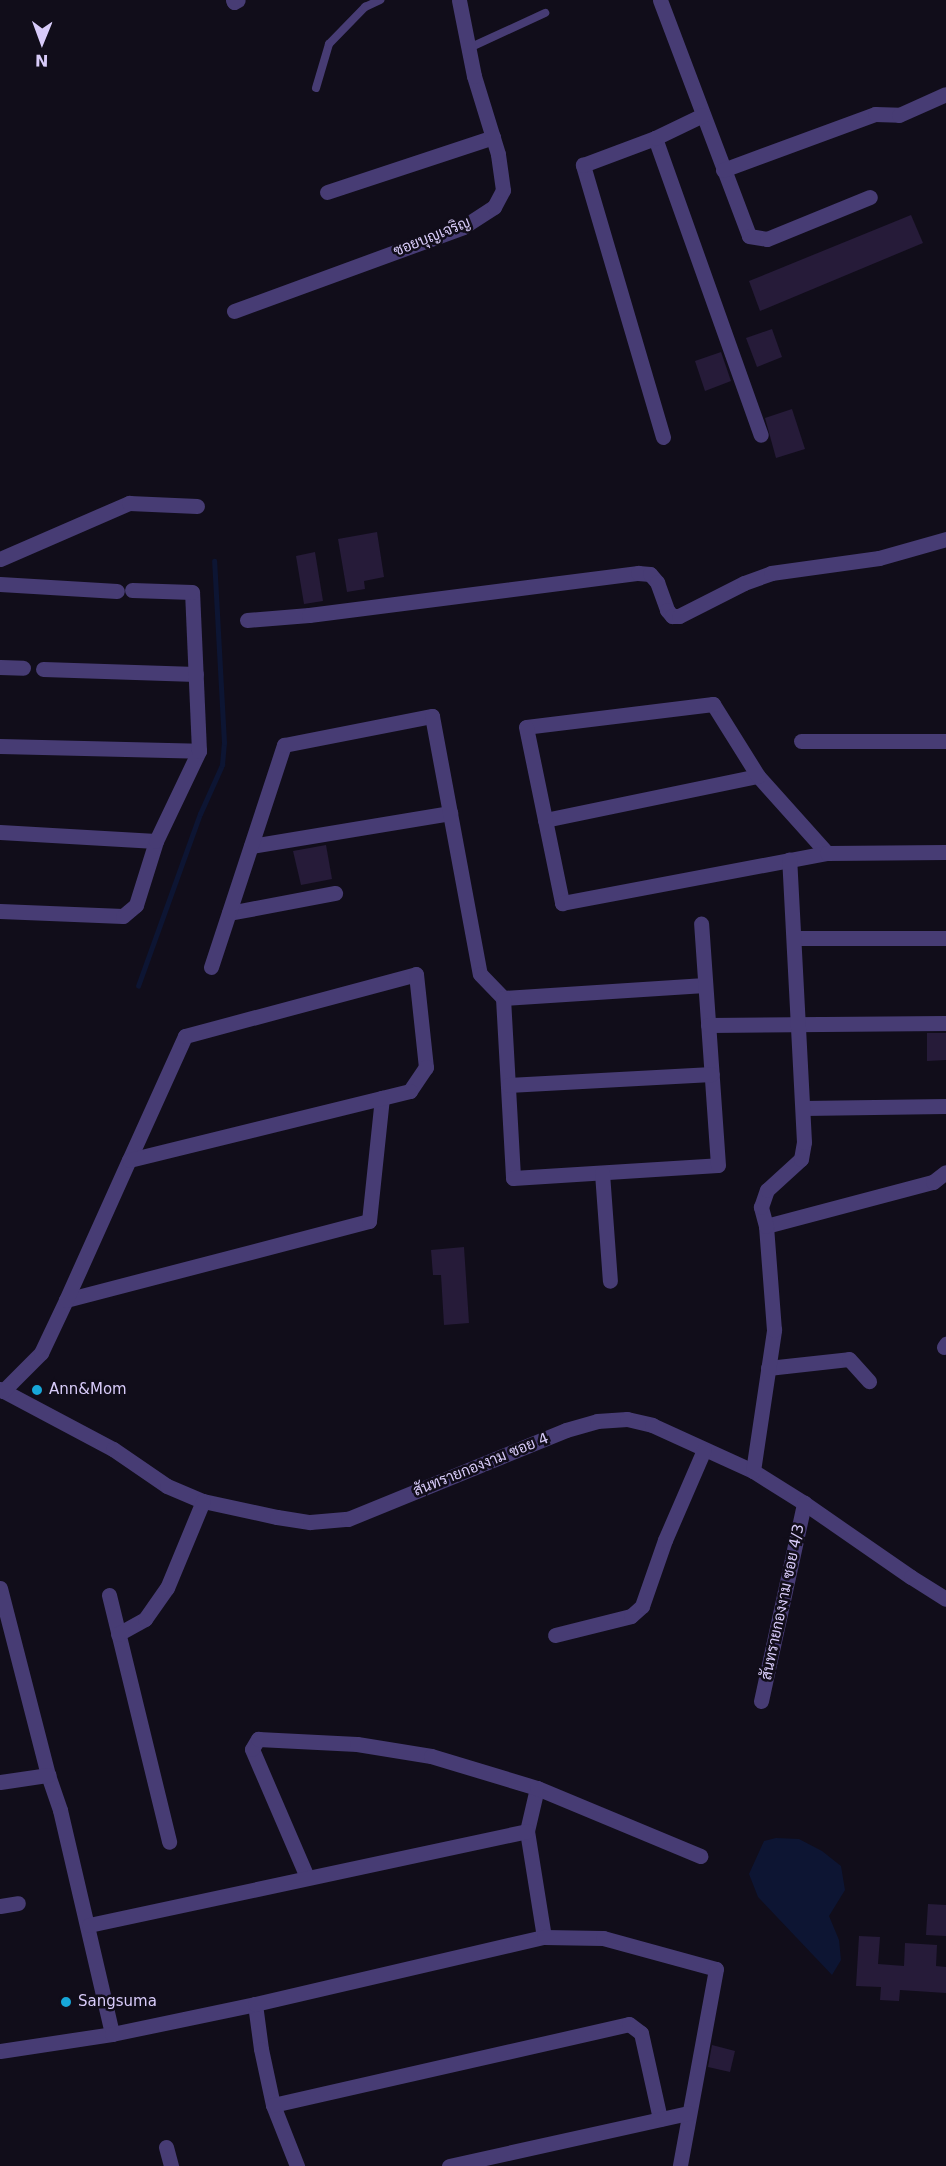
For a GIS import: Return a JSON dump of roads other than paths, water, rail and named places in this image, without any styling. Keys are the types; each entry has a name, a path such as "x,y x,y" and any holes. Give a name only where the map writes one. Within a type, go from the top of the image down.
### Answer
{"street":[{"path":"233,0 234,2 238,0"},
{"name":"ซอยบุญเจริญ","path":"234,311 463,227 494,207 503,190 493,137 474,76 459,0"},
{"path":"660,0 749,236 767,239 870,197"},
{"path":"723,170 875,114 899,115 945,96"},
{"path":"663,437 583,165 655,138 703,115"},
{"path":"327,192 493,137"},
{"path":"655,138 761,435"},
{"path":"0,559 129,503 197,506"},
{"path":"247,620 309,615 638,573 650,574 657,582 667,610 672,615 679,616 744,583 771,573 879,558 946,540"},
{"path":"0,584 192,592 199,751 156,841 136,905 123,916 0,911"},
{"path":"0,667 23,668"},
{"path":"43,669 195,674"},
{"path":"826,853 758,776 713,704 526,727 562,903 826,853 946,852"},
{"path":"211,967 284,745 432,716 480,974 503,998 513,1178 718,1165 701,924"},
{"path":"801,741 946,741"},
{"path":"0,746 199,751"},
{"path":"545,820 758,776"},
{"path":"251,846 450,813"},
{"path":"0,832 156,841"},
{"path":"753,1471 774,1330 766,1226 761,1207 766,1190 801,1159 804,1142 800,1023 789,859"},
{"path":"229,913 334,893"},
{"path":"794,938 946,938"},
{"path":"1,1390 40,1353 185,1036 416,974 426,1067 410,1091 129,1160"},
{"path":"503,998 705,985"},
{"path":"708,1025 946,1023"},
{"path":"508,1085 712,1074"},
{"path":"66,1300 369,1221 381,1098"},
{"path":"803,1108 946,1106"},
{"path":"766,1226 933,1182 946,1172"},
{"path":"602,1173 610,1281"},
{"path":"768,1368 849,1359 869,1381"},
{"name":"สันทรายกองงาม ซอย 4","path":"1,1390 113,1449 166,1486 202,1501 310,1522 348,1519 566,1430 597,1421 627,1419 652,1425 753,1471 946,1599"},
{"path":"555,1635 631,1616 642,1606 665,1540 704,1449"},
{"path":"118,1634 145,1619 167,1588 202,1501"},
{"name":"สันทรายกองงาม ซอย 4/3","path":"761,1701 804,1503"},
{"path":"0,1588 89,1925 112,2034"},
{"path":"109,1595 169,1842"},
{"path":"307,1877 252,1749 258,1739 357,1744 431,1756 537,1788 700,1856"},
{"path":"0,1782 48,1775"},
{"path":"537,1788 527,1831 544,1937"},
{"path":"89,1925 527,1831"},
{"path":"0,1906 18,1903"},
{"path":"0,2051 112,2034 255,2004 544,1937 603,1938 716,1969 680,2166"},
{"path":"255,2004 261,2049 273,2104 297,2166"},
{"path":"273,2104 629,2024 641,2032 660,2119"},
{"path":"449,2166 688,2113"},
{"path":"166,2147 171,2166"}],"lane":[{"path":"316,88 329,44 365,7 380,0"},
{"path":"469,48 545,13"}],"water":[{"path":"776,1838 799,1839 822,1851 841,1866 845,1890 829,1916 839,1940 841,1960 832,1975 758,1897 749,1874 764,1841"}],"waterway":[{"path":"138,986 200,814 222,765 224,743 214,561"}],"place":[{"name":"Ann&Mom","path":"37,1390"},
{"name":"Sangsuma","path":"66,2002"}]}
